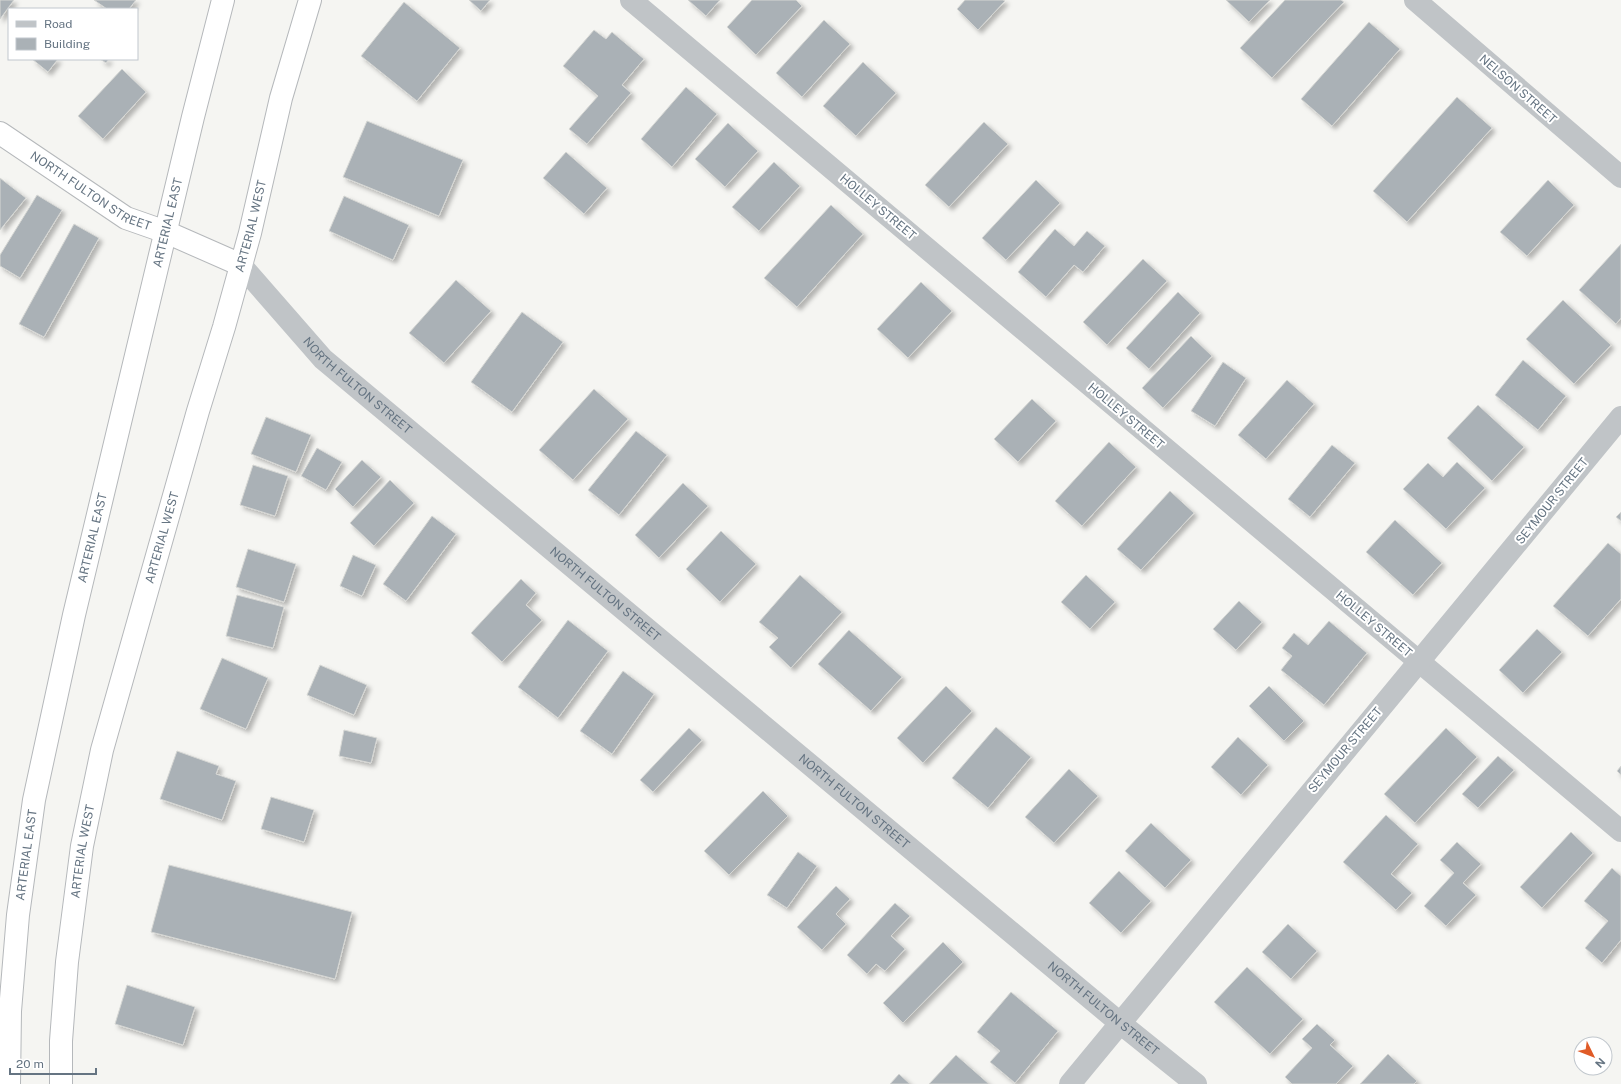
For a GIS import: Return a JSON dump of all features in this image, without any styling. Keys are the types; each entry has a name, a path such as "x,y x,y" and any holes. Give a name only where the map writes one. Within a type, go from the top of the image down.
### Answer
{"highway":[{"name":"ARTERIAL EAST","path":"9,1084 10,1011 18,915 34,800 74,614 223,0"},
{"name":"ARTERIAL WEST","path":"61,1084 61,1041 66,962 82,846 102,750 241,265 281,98 310,0"},
{"name":"NORTH FULTON STREET","path":"0,133 126,218 166,232 241,265"}],"street":[{"name":"HOLLEY STREET","path":"631,0 1621,832"},
{"name":"NELSON STREET","path":"1415,0 1621,177"},
{"name":"NORTH FULTON STREET","path":"241,265 323,359 1120,1023 1196,1084"},
{"name":"SEYMOUR STREET","path":"1070,1084 1320,779 1621,417"}],"building":[{"path":"0,0 14,0 8,8 0,19"},
{"path":"94,0 136,0 130,8 106,8"},
{"path":"469,0 490,0 481,11"},
{"path":"688,0 720,0 706,16"},
{"path":"752,0 796,0 802,6 756,55 727,27"},
{"path":"965,0 1005,1 978,30 957,9"},
{"path":"1226,0 1270,0 1249,22"},
{"path":"1285,0 1341,0 1344,2 1272,78 1240,48"},
{"path":"404,2 460,48 417,101 361,56"},
{"path":"824,20 850,44 802,97 776,73"},
{"path":"1369,22 1400,49 1332,126 1301,99"},
{"path":"594,30 606,39 612,32 644,59 622,85 631,93 587,144 569,129 598,96 563,66"},
{"path":"33,60 57,60 48,72"},
{"path":"102,60 108,60 106,63"},
{"path":"863,62 896,93 856,136 823,106"},
{"path":"122,69 146,92 103,139 78,116"},
{"path":"686,87 717,114 672,167 641,139"},
{"path":"1457,97 1492,128 1407,222 1373,191"},
{"path":"367,121 463,160 439,216 343,177"},
{"path":"984,122 1008,144 949,207 925,185"},
{"path":"728,123 758,151 725,187 695,159"},
{"path":"566,152 607,188 584,214 543,178"},
{"path":"774,162 800,186 759,231 732,207"},
{"path":"0,178 26,198 0,230"},
{"path":"1036,180 1060,203 1006,260 982,238"},
{"path":"1548,180 1574,205 1527,256 1500,232"},
{"path":"37,195 62,210 20,278 0,266 0,255"},
{"path":"344,196 409,225 393,260 329,231"},
{"path":"831,205 863,234 797,307 764,278"},
{"path":"74,224 99,238 44,337 19,324"},
{"path":"1055,229 1074,246 1087,231 1105,246 1083,272 1074,265 1046,297 1018,272"},
{"path":"1621,244 1621,318 1616,324 1579,290"},
{"path":"1143,259 1167,281 1107,345 1083,322"},
{"path":"456,280 491,311 444,363 409,333"},
{"path":"921,282 952,311 908,358 877,329"},
{"path":"1178,292 1200,313 1149,369 1126,348"},
{"path":"1563,300 1611,345 1574,384 1526,339"},
{"path":"522,312 563,342 512,412 471,382"},
{"path":"1191,336 1212,356 1163,408 1142,388"},
{"path":"1523,360 1566,396 1538,430 1495,395"},
{"path":"1223,362 1246,378 1215,426 1191,411"},
{"path":"1287,380 1314,404 1266,459 1238,435"},
{"path":"594,389 628,419 573,480 539,450"},
{"path":"1032,399 1056,421 1018,462 994,439"},
{"path":"1478,405 1524,447 1492,481 1447,438"},
{"path":"266,417 311,435 296,472 251,454"},
{"path":"636,431 667,455 619,515 588,490"},
{"path":"1109,442 1136,467 1082,526 1055,501"},
{"path":"1332,445 1355,463 1310,517 1288,499"},
{"path":"317,448 342,462 326,490 301,476"},
{"path":"362,460 381,477 353,507 335,489"},
{"path":"1457,462 1485,488 1446,529 1403,489 1428,463 1443,477"},
{"path":"253,465 288,476 275,516 240,505"},
{"path":"390,480 414,503 374,546 350,523"},
{"path":"683,483 708,506 659,558 635,535"},
{"path":"1170,491 1194,513 1141,570 1117,549"},
{"path":"1621,512 1621,521 1616,517"},
{"path":"432,516 456,534 406,601 383,584"},
{"path":"1395,520 1442,563 1413,595 1366,552"},
{"path":"721,531 756,564 720,602 686,569"},
{"path":"1608,543 1621,554 1621,599 1588,636 1553,606"},
{"path":"248,549 296,564 284,602 236,587"},
{"path":"353,555 376,565 362,596 340,586"},
{"path":"800,575 842,612 791,668 769,647 778,638 759,622"},
{"path":"1086,575 1115,602 1090,629 1061,602"},
{"path":"521,579 536,593 526,605 542,620 502,662 471,633"},
{"path":"237,595 284,607 273,648 226,636"},
{"path":"1239,601 1262,622 1236,650 1213,629"},
{"path":"568,620 608,651 558,718 518,687"},
{"path":"1329,621 1367,653 1324,705 1281,670 1292,656 1282,648 1294,633 1308,645"},
{"path":"1537,629 1562,652 1523,693 1499,670"},
{"path":"849,630 902,677 871,711 818,664"},
{"path":"222,658 268,678 246,729 200,709"},
{"path":"320,665 367,685 354,715 307,695"},
{"path":"623,671 654,694 612,754 580,731"},
{"path":"946,686 972,711 923,763 897,738"},
{"path":"1269,686 1304,721 1284,741 1249,706"},
{"path":"996,727 1031,757 988,808 952,778"},
{"path":"689,728 702,740 653,792 640,780"},
{"path":"1446,728 1477,757 1415,823 1384,794"},
{"path":"344,730 377,738 371,763 339,756"},
{"path":"1238,737 1268,765 1241,795 1211,767"},
{"path":"177,751 219,766 216,774 236,781 222,820 160,799"},
{"path":"1498,756 1514,770 1478,808 1462,794"},
{"path":"1621,766 1621,775 1617,771"},
{"path":"1069,769 1098,796 1054,843 1025,817"},
{"path":"763,791 788,816 729,875 704,851"},
{"path":"271,797 314,810 304,842 261,829"},
{"path":"1386,815 1418,844 1391,874 1412,893 1396,910 1343,862"},
{"path":"1151,823 1191,860 1165,888 1125,851"},
{"path":"1571,832 1593,853 1542,908 1520,887"},
{"path":"1457,842 1481,864 1463,883 1476,895 1446,926 1424,906 1454,873 1440,860"},
{"path":"798,852 817,866 787,908 767,895"},
{"path":"169,865 352,912 335,979 151,932"},
{"path":"1612,868 1621,876 1621,940 1602,963 1585,948 1608,921 1584,901"},
{"path":"1119,871 1151,901 1121,933 1089,903"},
{"path":"836,886 850,899 836,914 846,924 822,950 797,927"},
{"path":"895,903 910,916 891,936 905,949 885,971 876,964 867,974 847,955"},
{"path":"1288,924 1317,951 1291,979 1262,952"},
{"path":"943,942 963,962 903,1023 883,1003"},
{"path":"1247,967 1303,1019 1270,1054 1214,1002"},
{"path":"127,985 195,1007 183,1045 115,1024"},
{"path":"1011,992 1058,1031 1015,1083 990,1062 1000,1051 977,1032"},
{"path":"1317,1024 1335,1040 1330,1045 1353,1066 1336,1084 1292,1084 1285,1077 1312,1048 1302,1039"},
{"path":"1388,1054 1417,1081 1414,1084 1360,1084"},
{"path":"956,1055 989,1084 929,1084"},
{"path":"899,1074 910,1084 890,1084"}]}
